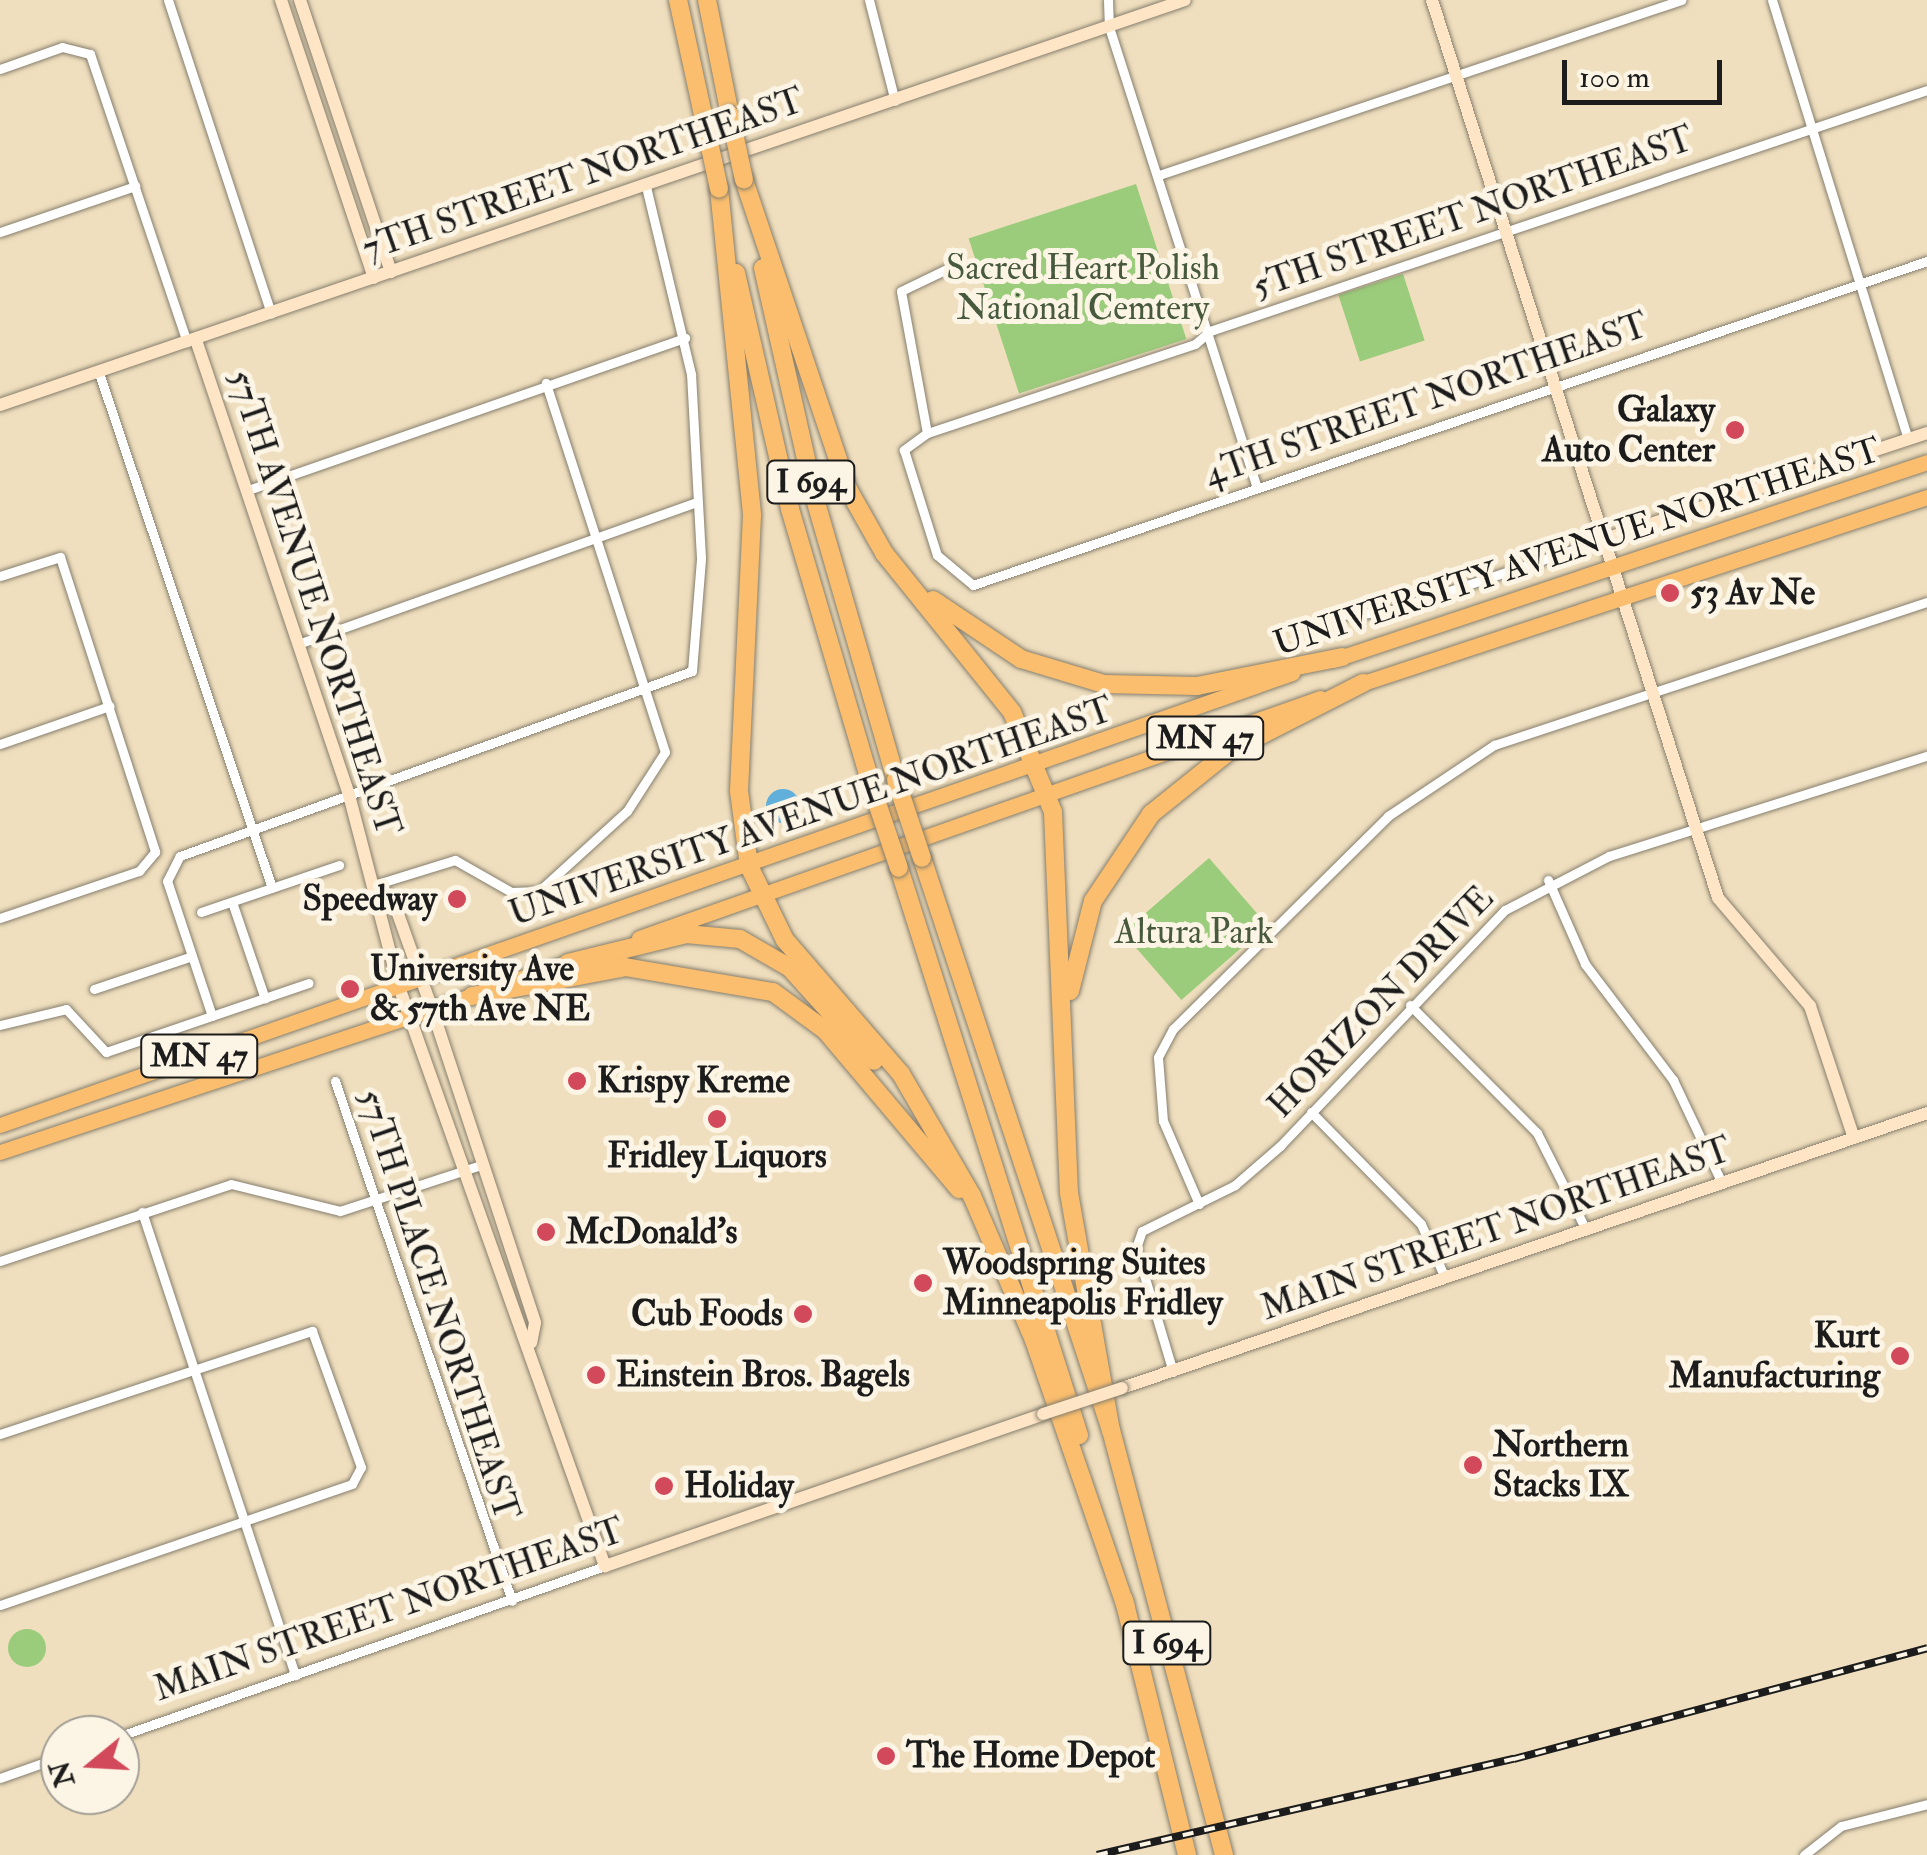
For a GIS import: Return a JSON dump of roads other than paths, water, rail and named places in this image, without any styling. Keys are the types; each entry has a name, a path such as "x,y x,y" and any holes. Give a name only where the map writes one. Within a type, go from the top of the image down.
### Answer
{"highway":[{"name":"I 694","path":"678,0 786,495 872,788 1030,1269 1126,1608 1187,1855"},
{"name":"I 694","path":"707,0 815,499 896,780 1110,1430 1224,1855"},
{"path":"744,180 826,440 866,524 1002,698 1038,766 1048,796 1060,851 1070,1208 1106,1364 1110,1430"},
{"path":"719,189 752,515 739,790 749,866 760,896 797,956 901,1074 954,1160 1002,1260 1126,1608"},
{"path":"866,524 955,619 1065,676 1197,686 1342,657"},
{"path":"1065,1111 1072,976 1115,860 1161,804 1210,764 1363,684"},
{"path":"568,963 686,934 759,946 797,975 954,1160"},
{"path":"472,996 638,967 782,996 826,1031 936,1159 1002,1260"}],"main road":[{"name":"UNIVERSITY AVENUE NORTHEAST","path":"0,1124 1038,766 1342,657 1927,462"},
{"name":"UNIVERSITY AVENUE NORTHEAST","path":"0,1152 472,996 1363,684 1927,497"}],"street":[{"path":"168,0 272,313"},
{"path":"281,0 374,278"},
{"path":"300,0 391,272"},
{"path":"869,0 895,101"},
{"path":"1108,0 1109,27 1210,331 1257,487"},
{"name":"7TH STREET NORTHEAST","path":"0,405 1185,0"},
{"path":"1432,0 1508,230 1553,384 1628,599 1696,832 1729,916 1810,1006 1854,1138"},
{"path":"1159,175 1680,0"},
{"path":"1772,0 1908,440"},
{"path":"0,69 82,47 192,341"},
{"name":"5TH STREET NORTHEAST","path":"927,433 1194,344 1210,331 1927,90"},
{"path":"322,122 340,116"},
{"path":"0,232 135,186"},
{"path":"212,1016 192,956 170,866 348,795 648,690 692,670 701,558 685,338 646,186"},
{"name":"4TH STREET NORTHEAST","path":"927,433 904,450 946,570 972,584 1553,384 1927,261"},
{"path":"927,433 898,312 912,282 953,266"},
{"path":"248,490 546,383 685,338"},
{"name":"57TH AVENUE NORTHEAST","path":"192,341 248,490 348,795 398,986 517,1330 531,1343 605,1566"},
{"path":"99,374 272,888"},
{"path":"374,885 455,860 511,892 552,884 659,768 665,742 546,383"},
{"name":"UNIVERSITY AVENUE NORTHEAST","path":"1340,615 1386,612 1927,433"},
{"path":"298,644 695,503"},
{"path":"0,576 60,556 110,706 152,859 0,918"},
{"path":"1199,1204 1157,1090 1158,1056 1173,1029 1388,816 1451,766 1652,691 1927,602"},
{"path":"0,744 110,706"},
{"name":"HORIZON DRIVE","path":"1173,1372 1136,1248 1142,1230 1235,1184 1311,1112 1410,1004 1548,880 1927,756"},
{"path":"202,912 339,865"},
{"path":"1548,880 1585,964 1673,1080 1722,1183"},
{"name":"57TH AVENUE NORTHEAST","path":"374,885 392,900 432,1009 535,1323 531,1343"},
{"path":"232,902 264,998"},
{"path":"94,989 192,956"},
{"path":"0,1026 66,1009 106,1052 309,984"},
{"path":"1410,1004 1537,1133 1586,1230"},
{"name":"57TH PLACE NORTHEAST","path":"335,1081 512,1600"},
{"path":"1311,1112 1421,1224 1445,1278"},
{"name":"MAIN STREET NORTHEAST","path":"140,1729 1043,1414 1927,1113"},
{"path":"0,1261 142,1212 246,1183 321,1213 376,1202 484,1164"},
{"path":"142,1212 295,1675"},
{"path":"0,1434 312,1331 360,1477 0,1605"},
{"path":"0,1778 40,1764"},
{"path":"1804,1855 1842,1826 1927,1804"}],"water":[{"path":"783,789 795,794 800,806 795,818 783,823 771,818 766,806 771,794"}],"railway":[{"path":"1097,1855 1514,1759 1927,1648"}],"place":[{"name":"Galaxy Auto Center","path":"1735,430"},
{"name":"53 Av Ne","path":"1670,593"},
{"name":"Speedway","path":"457,899"},
{"name":"University Ave & 57th Ave NE","path":"350,989"},
{"name":"Krispy Kreme","path":"577,1081"},
{"name":"Fridley Liquors","path":"717,1119"},
{"name":"McDonald's","path":"546,1232"},
{"name":"Woodspring Suites Minneapolis Fridley","path":"923,1283"},
{"name":"Cub Foods","path":"803,1314"},
{"name":"Kurt Manufacturing","path":"1900,1356"},
{"name":"Einstein Bros. Bagels","path":"596,1375"},
{"name":"Northern Stacks IX","path":"1473,1465"},
{"name":"Holiday","path":"664,1486"},
{"name":"The Home Depot","path":"886,1756"}],"park label":[{"name":"Sacred Heart Polish National Cemtery","path":"1083,288"},
{"name":"Altura Park","path":"1194,932"}]}
